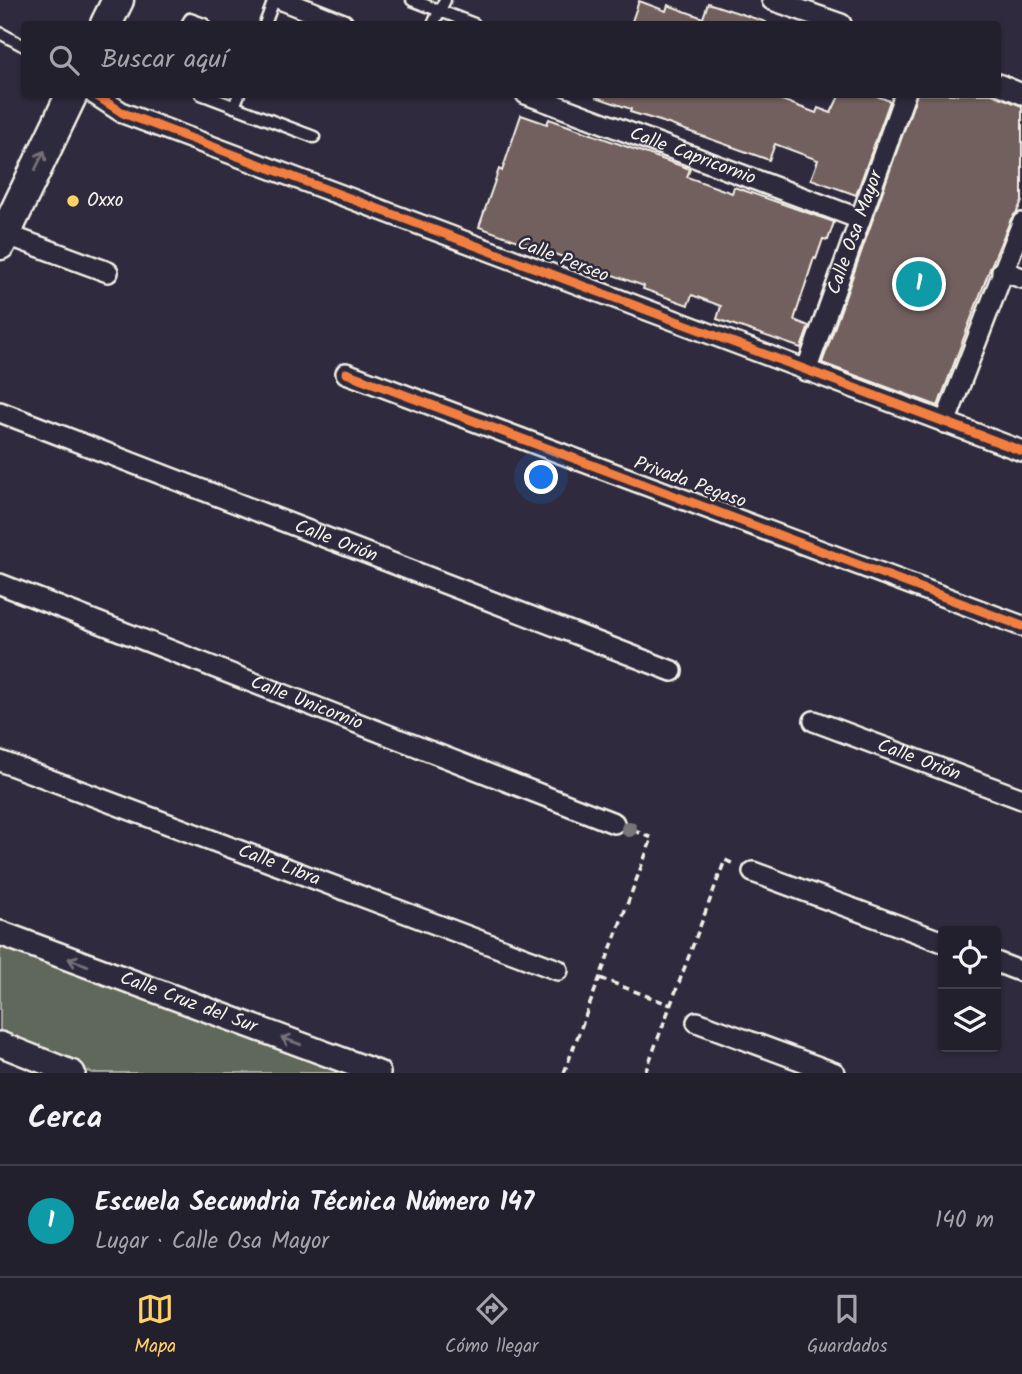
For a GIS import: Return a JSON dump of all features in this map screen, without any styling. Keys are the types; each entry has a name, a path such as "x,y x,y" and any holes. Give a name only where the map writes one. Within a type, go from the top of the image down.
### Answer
{"main road":[{"path":"108,21 118,0"},
{"path":"2,239 15,201 70,98"}],"street":[{"path":"282,0 335,21"},
{"path":"772,0 832,21"},
{"path":"1001,85 1022,93"},
{"name":"Calle Perseo","path":"100,98 123,113 1022,451"},
{"name":"Calle Capricornio","path":"537,98 860,219"},
{"name":"Calle Osa Mayor","path":"806,371 904,98"},
{"path":"945,422 1022,223"},
{"path":"2,239 108,272"},
{"path":"1002,271 1022,278"},
{"name":"Privada Pegaso","path":"346,373 1022,626"},
{"name":"Calle Orión","path":"0,412 672,671"},
{"name":"Calle Unicornio","path":"0,584 614,823"},
{"name":"Calle Orión","path":"814,721 1022,799"},
{"name":"Calle Libra","path":"0,761 558,970"},
{"path":"753,872 938,940"},
{"name":"Calle Cruz del Sur","path":"0,933 378,1073"},
{"path":"1001,964 1022,972"},
{"path":"697,1021 835,1073"},
{"path":"0,1044 73,1073"}],"lane":[{"path":"266,21 274,0"},
{"path":"412,0 466,21"},
{"path":"434,21 445,0"},
{"path":"0,33 21,44"},
{"path":"211,98 314,136"},
{"path":"234,107 237,98"}],"path":[{"path":"564,1073 652,838 614,823"},
{"path":"645,1073 725,860 753,872"},
{"path":"600,978 671,1004"}],"green space":[{"path":"0,942 360,1073 93,1073 0,1037"}],"building":[{"path":"639,1 666,11 668,5 703,18 708,3 763,21 632,21"},
{"path":"599,98 777,98 816,113 818,108 831,113 838,98 882,98 890,101 856,195 811,179 818,160 775,144 769,160 630,112 631,109"},
{"path":"916,98 1001,98 1022,106 1022,201 1011,219 991,266 938,406 822,363"},
{"path":"521,115 547,124 549,119 690,169 687,177 732,193 734,187 834,222 828,240 823,239 816,259 814,258 794,320 809,326 801,348 717,319 721,306 692,295 688,305 643,289 644,286 479,227"}],"cycle path":[{"path":"100,98 123,113 1022,451"},
{"path":"346,373 1022,626"}],"place":[{"name":"Oxxo","path":"73,201"},
{"name":"Escuela Secundria Técnica Número 147","path":"919,284"}]}
